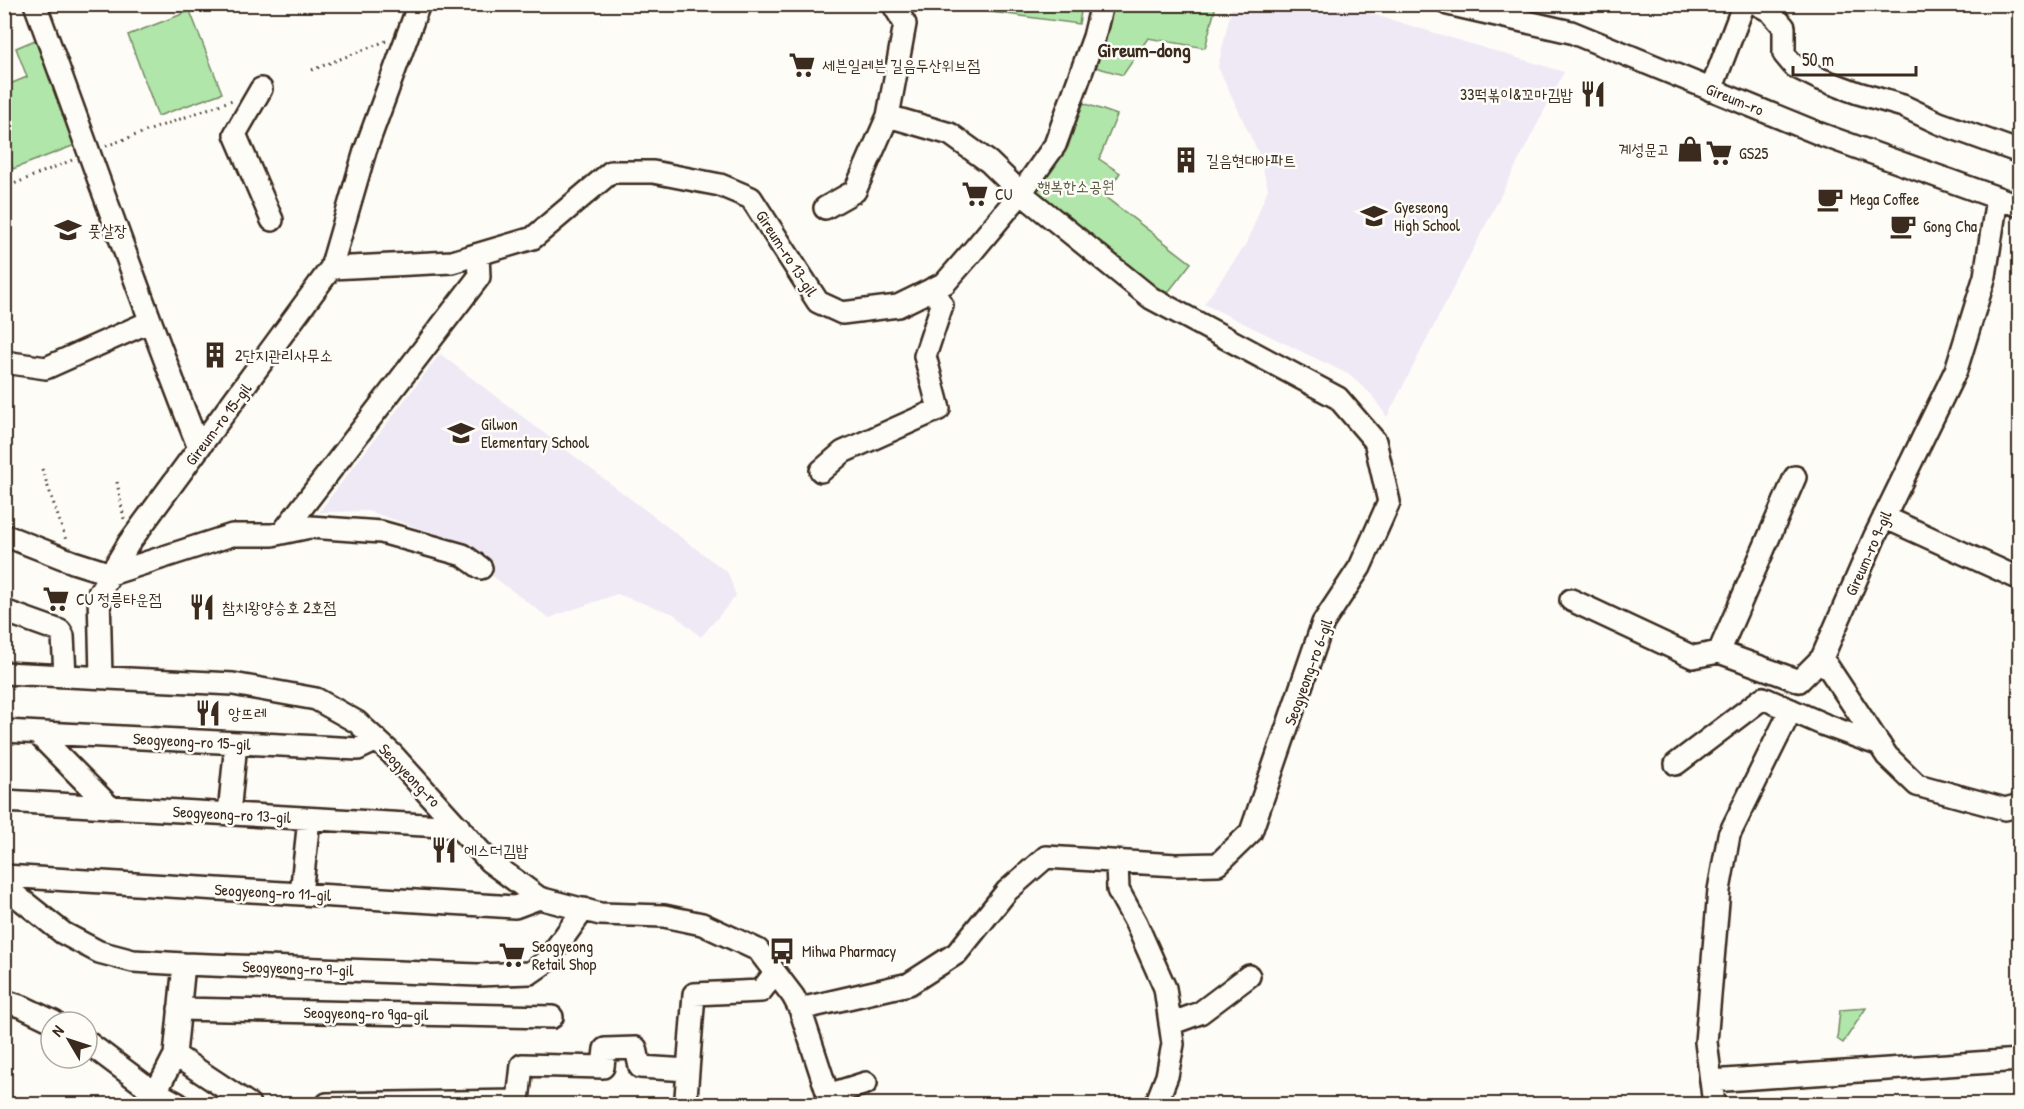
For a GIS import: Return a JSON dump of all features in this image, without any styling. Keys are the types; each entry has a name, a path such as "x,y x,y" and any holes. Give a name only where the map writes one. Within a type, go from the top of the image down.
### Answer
{"street":[{"path":"35,4 90,152 149,322 199,448"},
{"name":"Gireum-ro 15-gil","path":"101,676 99,593 129,543 331,268 365,151 419,4"},
{"path":"825,208 855,191 888,116 905,24 893,4"},
{"name":"Gireum-ro 13-gil","path":"331,268 452,262 478,255 533,238 611,172 653,172 720,185 751,198 818,302 842,313 898,306 945,283 1021,193 1055,145 1095,37 1102,4"},
{"name":"Gireum-ro","path":"1448,4 1571,32 1820,134 2019,206"},
{"path":"1711,90 1743,4"},
{"path":"1757,4 1770,11 1784,27 1784,54 1794,66 1830,82 1903,106 1939,123 2019,152"},
{"path":"261,89 235,134 272,220"},
{"name":"Seogyeong-ro 6-gil","path":"800,1009 909,984 957,952 1007,891 1046,857 1176,866 1218,864 1251,832 1323,623 1360,567 1389,502 1376,441 1338,398 1151,298 1021,193 989,162 950,134 888,116"},
{"name":"Gireum-ro 9-gil","path":"1822,658 1884,517 1956,370 1985,276 1997,198"},
{"path":"283,532 478,277 478,255"},
{"path":"820,471 843,452 939,409 925,356 942,305 932,289"},
{"path":"4,363 46,368 149,322"},
{"path":"1719,652 1795,477"},
{"path":"1884,517 2019,579"},
{"path":"4,535 111,574 232,535 272,535 310,527 381,532 463,555 481,568"},
{"path":"1571,600 1693,657 1719,652 1799,681 1822,658 1887,756 1917,785 2005,809 2019,805"},
{"path":"4,611 60,631 63,636 65,675"},
{"name":"Seogyeong-ro","path":"4,673 233,684 316,699 357,722 392,754 489,861 539,898 600,914 664,916 702,924 758,950 800,1009 830,1100"},
{"path":"1676,764 1763,698 1825,725 1880,745"},
{"path":"1714,1104 1706,1042 1719,890 1729,835 1791,710"},
{"name":"Seogyeong-ro 15-gil","path":"4,731 358,749 377,740"},
{"path":"37,733 111,808"},
{"path":"229,814 236,743"},
{"name":"Seogyeong-ro 13-gil","path":"4,801 459,827"},
{"path":"301,894 309,819"},
{"path":"1117,862 1118,890 1136,923 1165,988 1173,1044 1167,1076 1156,1104"},
{"name":"Seogyeong-ro 11-gil","path":"4,876 515,906 539,898"},
{"name":"Seogyeong-ro 9-gil","path":"4,886 63,933 99,952 133,961 184,964 478,975 530,973 546,962 584,909"},
{"path":"151,1098 175,1055 184,964"},
{"path":"690,1104 686,1097 694,994 761,991 775,973"},
{"path":"1170,1024 1200,1013 1249,976"},
{"path":"4,1001 23,1006 39,1014"},
{"name":"Seogyeong-ro 9ga-gil","path":"179,1009 552,1017"},
{"path":"327,1104 518,1101 522,1065 603,1067 605,1049 636,1048 640,1067 688,1071"},
{"path":"99,1052 151,1098 178,1104"},
{"path":"175,1055 249,1104"},
{"path":"1711,1081 2019,1060"},
{"path":"830,1100 866,1083"}],"path":[{"path":"312,70 408,33"},
{"path":"4,188 90,152 261,89"},
{"path":"42,469 73,562"},
{"path":"117,482 129,543"}],"shaded area":[{"name":"Gyeseong High School","path":"1232,5 1349,7 1564,72 1387,417 1371,394 1348,374 1204,304 1247,243 1268,188 1258,152 1218,67"},
{"name":"Gilwon Elementary School","path":"440,354 728,573 736,596 701,637 674,614 617,594 549,618 434,533 368,511 319,512"}],"green space":[{"path":"963,4 1082,5 1079,24 962,8"},
{"path":"1111,5 1216,5 1205,48 1148,38 1123,75 1095,67"},
{"path":"190,11 222,93 158,116 128,35"},
{"path":"35,40 75,145 13,169 5,146 5,86 27,77 16,48"},
{"name":"행복한소공원","path":"1083,103 1117,115 1099,159 1120,173 1104,196 1191,263 1166,295 1035,192 1068,147"},
{"path":"1866,1008 1843,1043 1837,1039 1840,1010"}],"place":[{"name":"세븐일레븐 길음두산위브점","path":"802,65"},
{"name":"33떡볶이&꼬마김밥","path":"1593,94"},
{"name":"계성문고","path":"1690,149"},
{"name":"GS25","path":"1719,153"},
{"name":"길음현대아파트","path":"1186,160"},
{"name":"CU","path":"975,194"},
{"name":"Mega Coffee","path":"1830,199"},
{"name":"Gyeseong High School","path":"1374,216"},
{"name":"Gong Cha","path":"1903,226"},
{"name":"풋살장","path":"68,230"},
{"name":"2단지관리사무소","path":"215,355"},
{"name":"Gilwon Elementary School","path":"461,433"},
{"name":"CU 정릉타운점","path":"56,599"},
{"name":"참치왕양승호 2호점","path":"202,607"},
{"name":"앙뜨레","path":"208,713"},
{"name":"에스더김밥","path":"444,850"},
{"name":"Mihwa Pharmacy","path":"782,951"},
{"name":"Seogyeong Retail Shop","path":"512,955"}],"district":[{"name":"Gireum-dong","path":"1144,49"}]}
